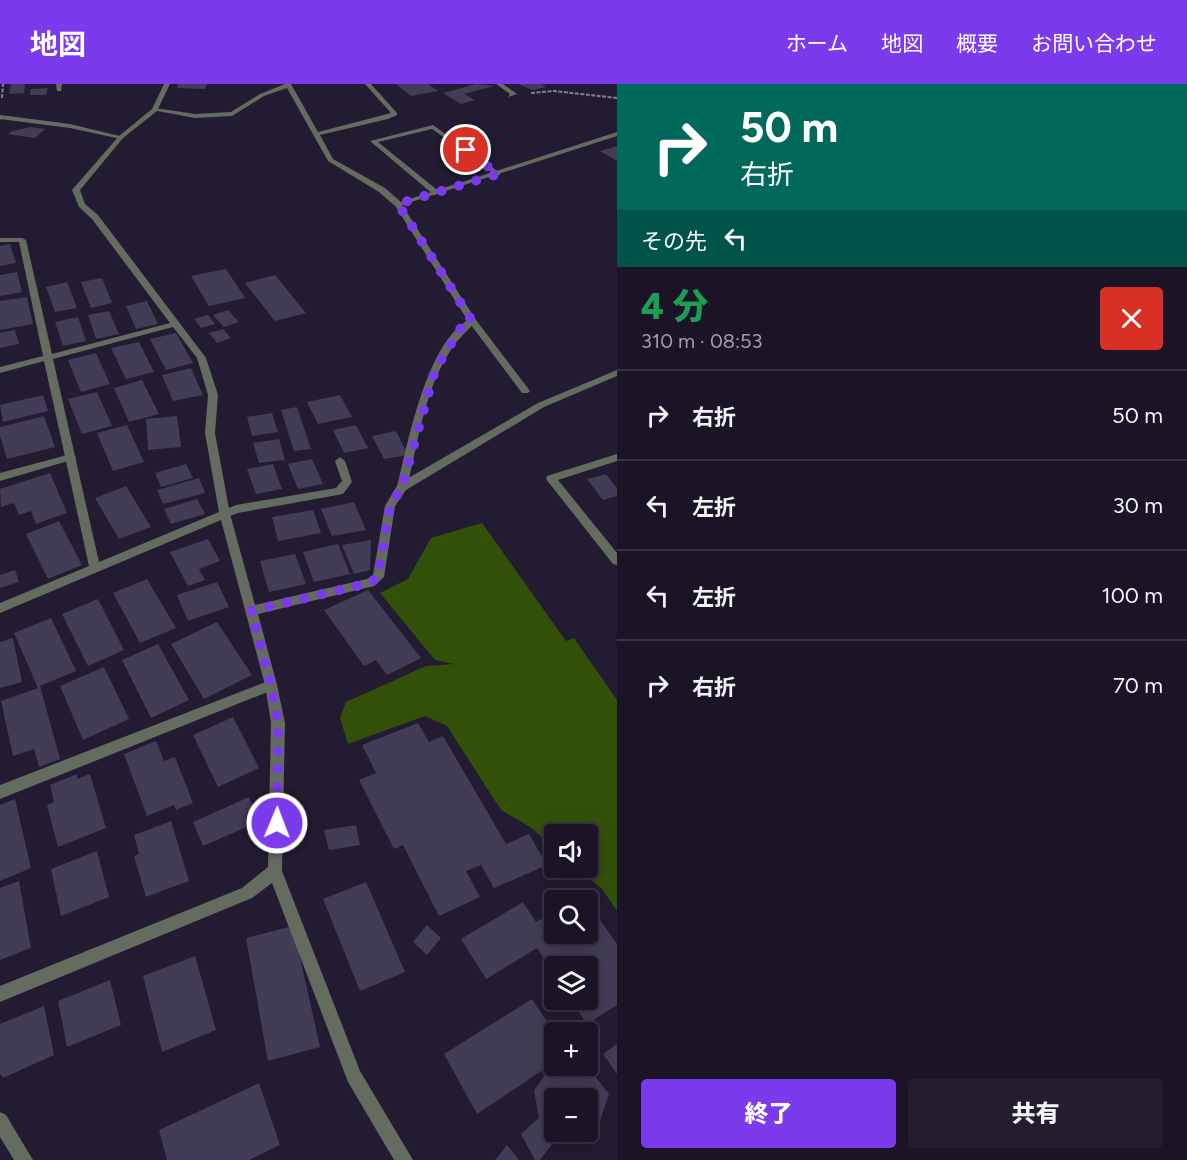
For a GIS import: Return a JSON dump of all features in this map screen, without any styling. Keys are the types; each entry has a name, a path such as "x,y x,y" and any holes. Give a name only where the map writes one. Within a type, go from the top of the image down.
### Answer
{"street":[{"path":"167,84 155,110 121,137 76,190 82,205 95,218 201,357 213,395 210,433 225,514 271,685 278,723 275,871 354,1076 404,1160"},
{"path":"316,134 387,118 395,114 368,84"},
{"path":"499,84 512,95"},
{"path":"155,110 195,116 232,114 262,96 288,85 330,160 382,190 398,204 472,321 525,391"},
{"path":"0,118 70,126 121,137"},
{"path":"437,193 373,141 433,127 498,174"},
{"path":"398,204 498,174 617,134"},
{"path":"0,240 22,240 50,357 95,568"},
{"path":"251,611 370,583 378,577 390,506 402,487 435,370 460,329 472,321"},
{"path":"0,370 176,324"},
{"path":"402,487 541,405 617,373"},
{"path":"0,477 70,457"},
{"path":"617,457 550,480 617,561"},
{"path":"0,608 236,509 339,491 347,482 340,461"},
{"path":"0,792 271,685"},
{"path":"0,994 247,893 275,871"},
{"path":"0,1120 24,1160"}],"path":[{"path":"554,92 559,84"},
{"path":"512,95 554,92 617,98"}],"green space":[{"path":"482,523 566,641 574,638 617,700 617,911 602,889 589,878 598,878 598,824 544,824 544,839 530,827 501,810 447,726 425,716 348,744 340,718 346,702 426,666 454,664 435,660 380,593 408,579 431,538"}],"building":[{"path":"11,84 25,84 24,93 9,94"},
{"path":"178,84 207,84 205,89 177,88"},
{"path":"396,84 428,84 438,91 411,96"},
{"path":"476,84 494,86 464,94 475,100 461,104 443,93"},
{"path":"518,84 541,84 546,87 533,90"},
{"path":"48,88 46,95 30,95 31,89"},
{"path":"31,127 45,129 35,138 8,134 12,131"},
{"path":"617,146 617,161 600,151"},
{"path":"10,244 16,263 0,266 0,246"},
{"path":"226,269 245,298 209,306 191,276"},
{"path":"17,272 22,292 0,296 0,275"},
{"path":"275,275 306,313 275,321 245,283"},
{"path":"102,278 112,303 91,308 81,282"},
{"path":"67,282 77,308 55,312 46,287"},
{"path":"27,297 33,324 0,330 0,301"},
{"path":"147,301 158,324 136,329 126,306"},
{"path":"228,310 239,322 224,327 213,315"},
{"path":"109,311 119,334 96,339 88,315"},
{"path":"208,315 215,324 201,328 194,319"},
{"path":"78,317 86,341 63,346 55,322"},
{"path":"223,329 231,338 217,343 209,333"},
{"path":"15,330 19,344 0,348 0,333"},
{"path":"176,333 193,363 166,370 150,339"},
{"path":"139,342 154,372 126,379 111,348"},
{"path":"96,353 110,384 81,392 68,360"},
{"path":"191,368 203,395 173,401 162,375"},
{"path":"142,380 159,414 129,422 114,388"},
{"path":"97,392 112,426 82,434 68,399"},
{"path":"43,395 48,411 3,422 0,405"},
{"path":"340,395 352,417 318,424 307,402"},
{"path":"297,407 311,449 294,451 281,410"},
{"path":"272,413 278,432 252,436 247,417"},
{"path":"44,416 55,447 7,459 0,436 0,427"},
{"path":"177,416 181,447 148,450 146,419"},
{"path":"127,425 144,462 113,471 97,433"},
{"path":"356,425 368,448 344,453 333,430"},
{"path":"396,431 408,455 384,459 372,436"},
{"path":"279,439 285,460 259,463 253,443"},
{"path":"312,459 323,484 298,489 288,464"},
{"path":"186,464 193,478 161,487 155,473"},
{"path":"273,464 282,489 256,494 247,469"},
{"path":"50,473 67,513 36,524 31,511 19,515 14,503 1,507 0,489"},
{"path":"606,474 617,488 617,496 603,500 587,479"},
{"path":"199,478 205,493 163,504 157,490"},
{"path":"126,486 151,527 119,539 95,498"},
{"path":"197,499 205,514 171,524 164,509"},
{"path":"354,502 366,530 332,536 321,509"},
{"path":"313,510 321,533 278,541 272,517"},
{"path":"59,521 82,565 48,579 26,534"},
{"path":"208,539 220,561 199,569 205,580 188,586 170,552"},
{"path":"371,540 370,570 354,574 342,545"},
{"path":"338,544 350,574 314,582 303,552"},
{"path":"295,554 306,584 269,592 260,561"},
{"path":"15,570 19,582 0,588 0,575"},
{"path":"147,579 176,628 140,643 113,593"},
{"path":"217,582 229,607 188,621 177,595"},
{"path":"368,590 421,658 387,675 376,660 364,666 324,610"},
{"path":"98,599 124,650 88,666 62,614"},
{"path":"51,618 76,671 40,686 60,759 39,767 34,749 13,756 1,701 38,688 14,633"},
{"path":"217,622 252,675 204,699 171,644"},
{"path":"13,638 22,682 0,688 0,642"},
{"path":"158,644 189,700 151,718 122,660"},
{"path":"104,667 129,719 83,740 60,686"},
{"path":"233,717 259,768 218,787 193,735"},
{"path":"418,723 429,742 443,736 506,844 529,834 544,860 544,866 494,888 481,865 466,871 480,897 439,916 403,845 394,849 359,780 376,773 362,745"},
{"path":"156,741 164,761 175,757 193,803 176,810 174,805 147,816 124,754"},
{"path":"77,774 77,779 90,774 106,828 58,847 47,805 54,802 50,785"},
{"path":"249,797 260,821 203,846 193,822"},
{"path":"15,799 31,868 0,881 0,805"},
{"path":"171,821 189,881 146,897 134,856 139,854 134,835"},
{"path":"356,825 360,845 329,850 324,830"},
{"path":"97,851 109,897 61,916 51,869"},
{"path":"19,881 31,948 0,960 0,888"},
{"path":"366,882 405,972 360,991 323,899"},
{"path":"523,902 536,922 544,917 544,944 598,944 598,917 617,944 617,1005 590,1022 586,1022 577,1010 598,1010 598,956 544,956 544,959 537,948 486,979 461,939"},
{"path":"427,925 441,938 427,955 413,942"},
{"path":"293,926 320,1047 268,1061 246,938"},
{"path":"195,956 216,1030 162,1052 143,976"},
{"path":"110,980 121,1025 67,1047 58,1001"},
{"path":"532,999 547,1022 544,1022 544,1069 477,1114 444,1054"},
{"path":"44,1006 54,1055 3,1078 0,1074 0,1024"},
{"path":"617,1044 617,1074 603,1054"},
{"path":"544,1076 595,1076 609,1094 598,1127 598,1088 544,1088 544,1142 554,1142 540,1160 535,1160 521,1134 539,1118 534,1090"},
{"path":"259,1083 280,1145 249,1160 167,1160 159,1130"},
{"path":"507,1145 519,1160 495,1160"}],"route":[{"path":"277,823 278,723 271,685 251,611 370,583 378,577 390,506 402,487 419,420 435,370 460,329 472,321 398,204 498,174 466,150"}]}
